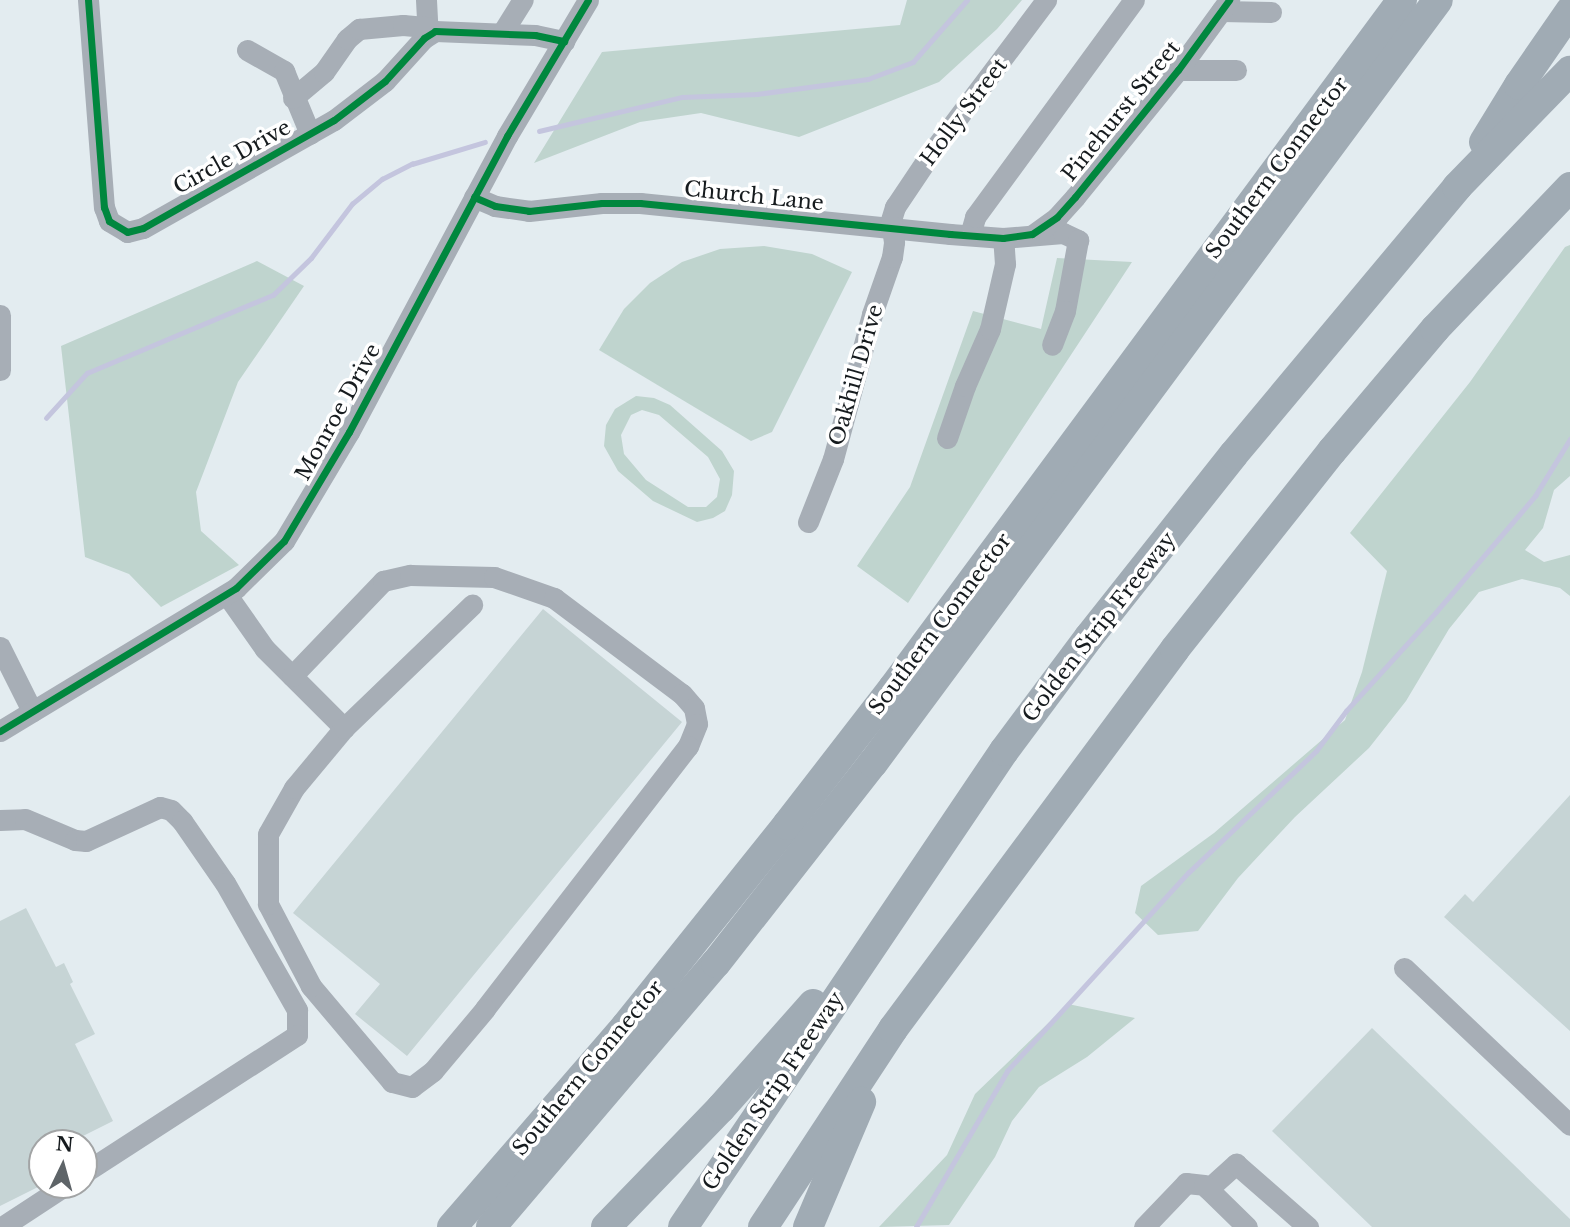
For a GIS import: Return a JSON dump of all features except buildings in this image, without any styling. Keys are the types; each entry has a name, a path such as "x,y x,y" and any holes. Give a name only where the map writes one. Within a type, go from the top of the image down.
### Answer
{"highway":[{"path":"1324,105 1379,0"},
{"name":"Southern Connector","path":"452,1227 626,1026 796,815 1402,0"},
{"name":"Southern Connector","path":"491,1227 716,962 865,773 1438,0"},
{"path":"1457,187 1519,85 1570,12"},
{"name":"Golden Strip Freeway","path":"683,1227 1004,751 1089,637 1234,454 1457,187 1570,71"},
{"path":"763,1227 893,1029 1108,737 1271,527 1435,329 1570,187"},
{"path":"606,1227 721,1108 898,906"},
{"path":"808,1227 893,1029"}],"street":[{"name":"Circle Drive","path":"88,0 104,207 115,227 127,232 143,228 334,120 385,81 428,31"},
{"path":"426,0 428,31"},
{"path":"502,33 523,0"},
{"name":"Monroe Drive","path":"0,731 227,595 270,558 314,492 474,197 587,0"},
{"name":"Holly Street","path":"890,227 895,207 932,152 1046,0"},
{"path":"970,235 975,217 983,205 1134,0"},
{"path":"1225,5 1271,12"},
{"name":"Pinehurst Street","path":"1032,234 1058,217 1178,70 1225,5"},
{"path":"293,98 324,72 347,39 359,29 403,25 428,31 502,33 564,41"},
{"path":"247,50 284,71 310,134"},
{"path":"1178,70 1236,70"},
{"name":"Church Lane","path":"474,197 495,206 529,211 602,203 640,203 1003,238 1063,233 1078,240 1065,311 1052,345"},
{"name":"Oakhill Drive","path":"808,522 833,459 872,314 892,257 894,242 890,227"},
{"path":"947,438 965,386 990,329 1005,264 1003,238"},
{"path":"0,315 0,370"},
{"path":"292,676 383,581 410,575 494,578 554,598 682,694 694,708 697,723 688,746 485,1009 433,1072 412,1087 392,1082 311,986 268,904 268,834 294,788 344,729 472,605"},
{"path":"227,595 265,649 344,729"},
{"path":"0,648 32,711"},
{"path":"0,820 25,819 75,840 86,841 160,807 171,810 182,821 225,883 297,1010 297,1035 98,1164"},
{"path":"1404,968 1570,1125"},
{"path":"1208,1189 1236,1164 1308,1227"},
{"path":"1144,1227 1186,1183 1203,1185 1247,1227"},
{"path":"2,1227 45,1199"}],"green space":[{"path":"907,0 1022,0 997,29 939,82 799,137 701,113 640,122 534,163 602,52 900,25"},
{"path":"1570,245 1570,476 1554,490 1543,528 1525,550 1544,562 1570,555 1570,596 1560,588 1522,579 1479,592 1449,629 1406,701 1369,748 1295,817 1238,878 1198,931 1158,935 1135,913 1141,886 1214,833 1345,720 1362,672 1387,571 1350,533 1470,382 1565,247"},
{"path":"764,246 812,254 852,272 772,432 751,441 599,350 624,309 650,283 682,262 720,249"},
{"path":"1057,258 1132,262 908,603 857,566 910,487 973,311 1041,329"},
{"path":"257,261 304,286 238,382 196,492 201,531 239,565 161,607 129,574 85,557 61,346"},
{"path":"636,396 654,398 670,405 722,451 734,471 732,495 725,511 713,518 697,522 653,501 618,471 604,446 606,425 615,409","holes":["642,410 659,415 708,457 720,479 717,497 706,507 688,507 646,480 624,454 621,435 631,415"]},
{"path":"1068,1004 1135,1018 1087,1057 1039,1087 1012,1121 995,1157 949,1225 879,1227 947,1155 975,1094"}],"waterway":[{"path":"539,131 682,97 757,94 868,79 913,62 967,0"},
{"path":"46,418 87,373 273,295 311,258 352,204 382,179 412,164 485,142"},
{"path":"916,1227 1007,1071 1188,873 1316,751 1346,711 1436,612 1535,496 1570,439"}],"cycle path":[{"path":"88,0 104,207 109,221 127,232 143,228 334,120 385,81 424,38 435,31 535,35 564,41"},
{"path":"0,731 236,588 284,541 349,432 507,136 588,0"},
{"path":"474,197 495,206 529,211 602,203 640,203 950,234 1003,238 1032,234 1057,217 1075,197 1178,70 1229,0"}]}
